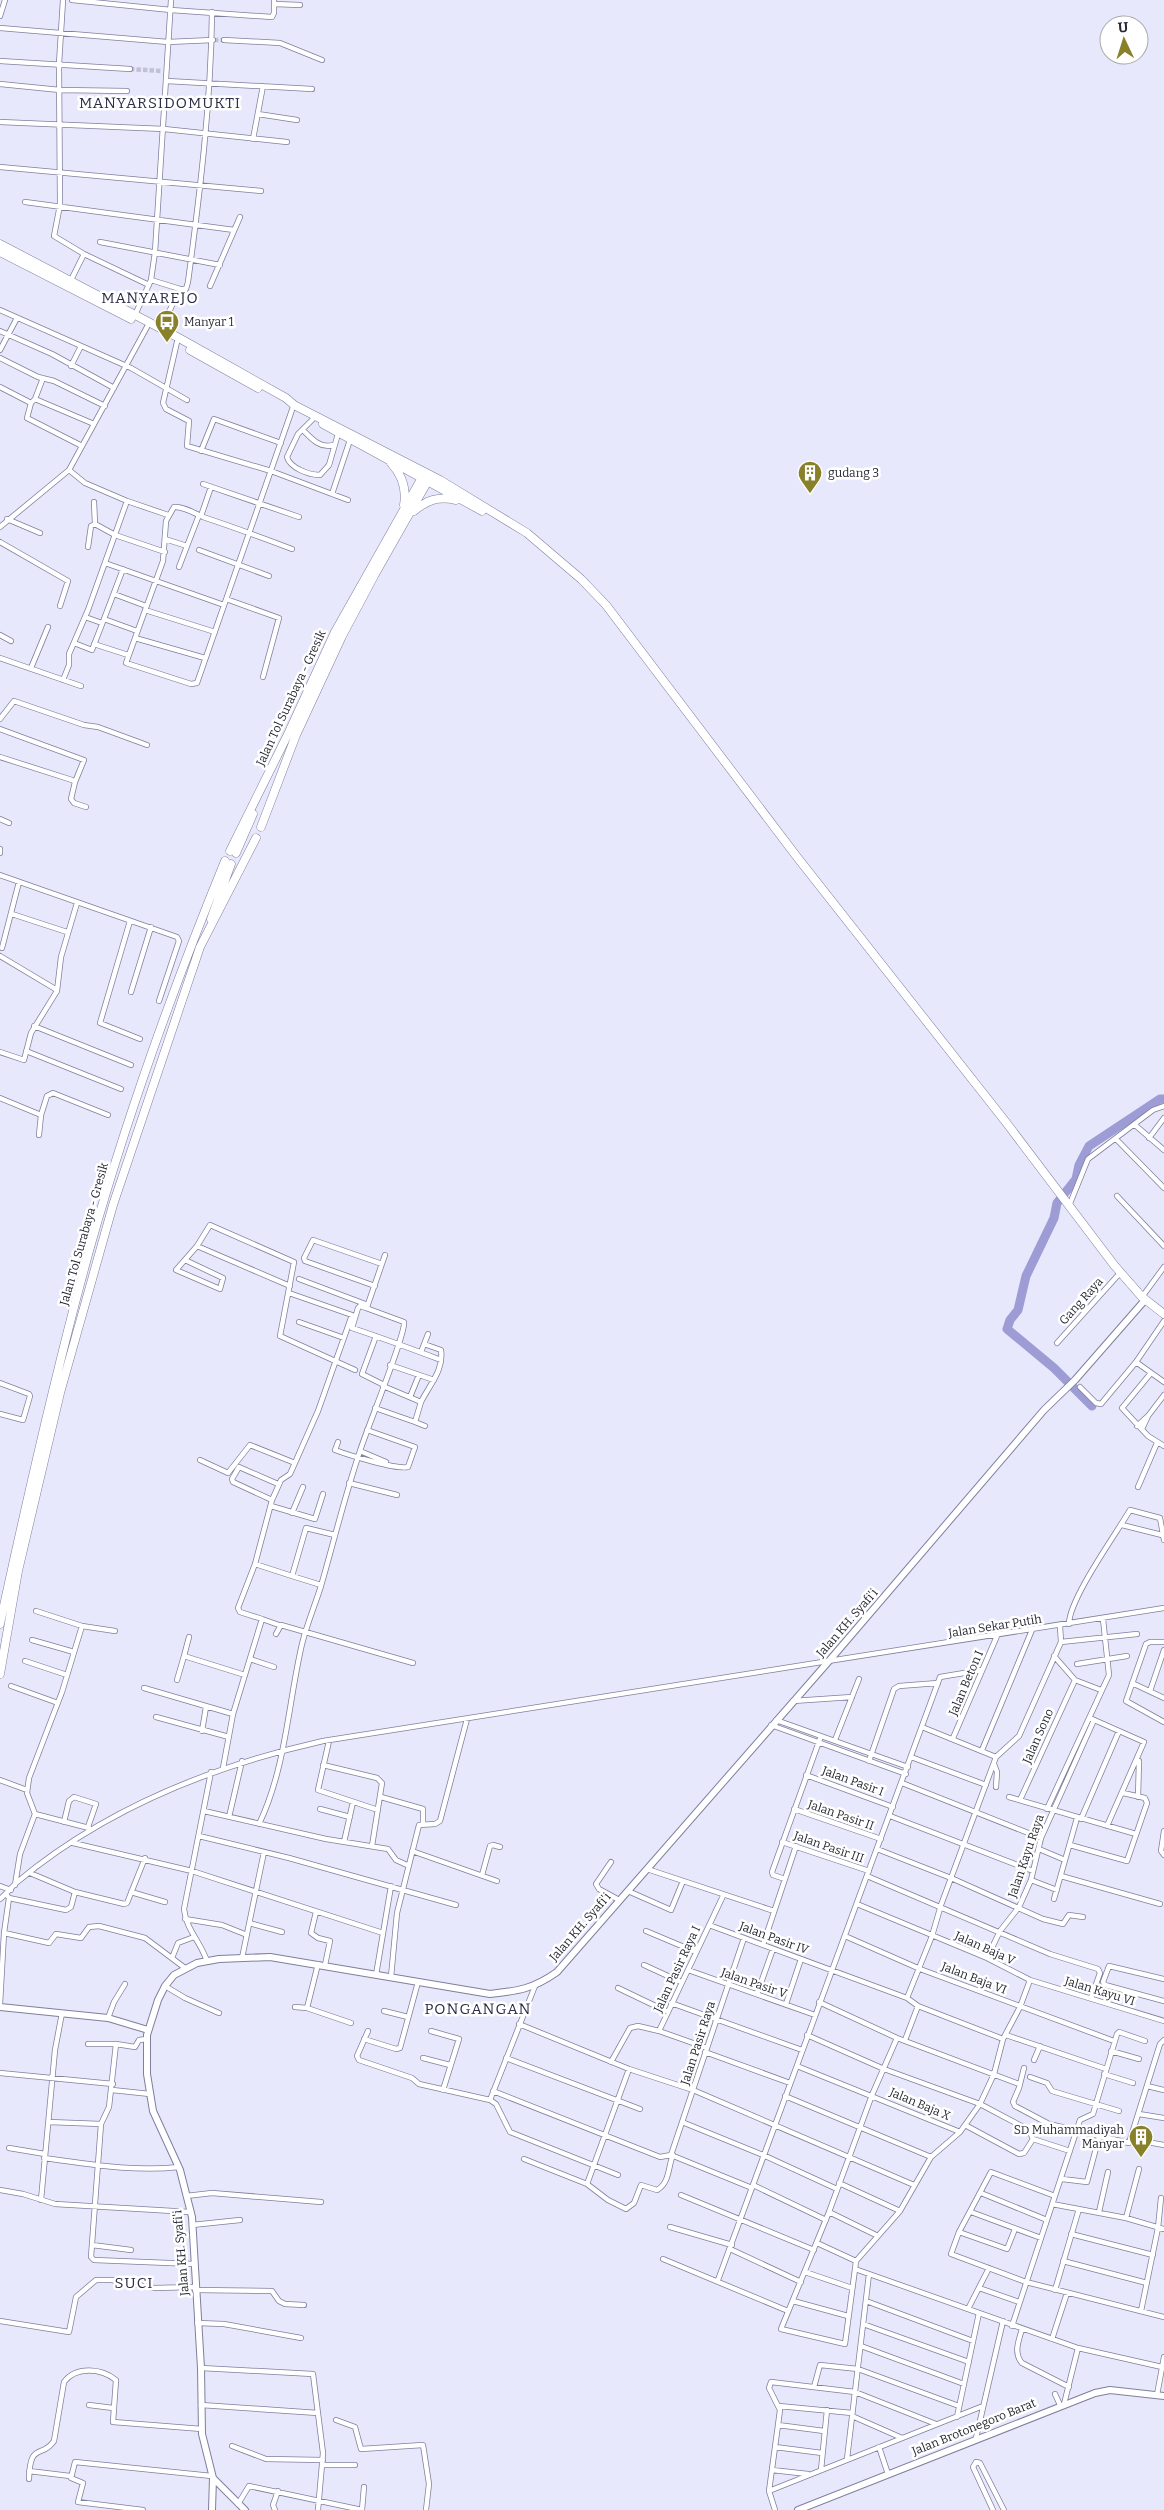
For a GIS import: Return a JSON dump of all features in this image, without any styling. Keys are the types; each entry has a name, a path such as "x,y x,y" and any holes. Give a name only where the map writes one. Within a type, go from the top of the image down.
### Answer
{"highway":[{"path":"0,244 72,279 532,538 582,579 606,605 797,857 1005,1121 1120,1273 1143,1298 1164,1314"},
{"path":"1,255 177,342 314,418 338,434 426,477 465,502 532,538"},
{"path":"388,459 399,472 404,486 406,514 430,500 449,498 465,502"},
{"name":"Jalan Tol Surabaya - Gresik","path":"261,827 296,735 354,613 426,477"},
{"name":"Jalan Tol Surabaya - Gresik","path":"296,735 283,755 233,852 334,632 375,557 406,514"},
{"name":"Jalan Tol Surabaya - Gresik","path":"200,947 256,838"},
{"name":"Jalan Tol Surabaya - Gresik","path":"0,1624 52,1390 89,1250 161,1029 228,863 113,1205 86,1299 60,1393 18,1571 0,1674"}],"main road":[{"name":"Jalan KH. Syafi'i","path":"212,2510 213,2477 202,2429 201,2368 192,2224 179,2167 153,2110 147,2074 148,2030 165,1986 174,1975 186,1968 207,1961 270,1957 490,1994 535,1986 557,1972 1044,1410 1075,1380 1143,1298"},
{"path":"0,2005 108,2018 148,2030"},
{"name":"Jalan Brotonegoro Barat","path":"798,2510 1062,2405 1110,2390 1161,2395"},
{"path":"213,2477 245,2510"}],"street":[{"path":"0,16 5,0"},
{"path":"63,0 59,64 61,125 60,206 54,236 84,254 150,282 180,289 186,288 201,185 213,40 212,12"},
{"path":"72,0 170,10 272,17 274,2 300,5"},
{"path":"135,315 150,282 154,252 167,81 164,71 171,0"},
{"path":"0,28 168,42 213,40"},
{"path":"224,40 280,43 322,60"},
{"path":"0,61 130,69"},
{"path":"167,81 210,85 312,89"},
{"path":"0,84 60,90 126,91"},
{"path":"253,139 263,86"},
{"path":"258,114 297,120"},
{"path":"0,122 164,129 287,142"},
{"path":"0,166 261,190"},
{"path":"25,202 234,230"},
{"path":"210,286 240,217"},
{"path":"100,242 220,265"},
{"path":"72,279 84,254"},
{"path":"168,316 180,289"},
{"path":"0,310 126,366 187,400"},
{"path":"0,350 17,318"},
{"path":"0,527 7,519 69,470 147,327"},
{"path":"0,331 46,351 114,388"},
{"path":"177,342 165,388 163,405 189,421 186,445 270,471 348,500"},
{"path":"71,366 81,346"},
{"path":"0,358 43,378 54,381 105,406"},
{"path":"43,378 26,418 82,446"},
{"path":"0,387 94,424"},
{"path":"292,549 249,533 200,515 176,507 168,515 165,552 126,662 194,684 198,680 215,632 224,604 238,565 249,533 259,503 270,471 293,407"},
{"path":"314,418 292,443 287,457 289,462 312,475 320,475 328,465 338,434"},
{"path":"201,451 214,419 281,443"},
{"path":"302,430 315,442 324,446 333,445"},
{"path":"332,494 350,440"},
{"path":"69,470 85,483 127,502 168,515"},
{"path":"203,484 299,517"},
{"path":"179,567 212,486"},
{"path":"94,502 95,524"},
{"path":"63,680 69,666 69,654 85,617 127,502"},
{"path":"7,519 40,533"},
{"path":"95,524 115,534 165,552"},
{"path":"88,548 90,526 95,524"},
{"path":"165,539 187,546"},
{"path":"0,542 68,581 60,606"},
{"path":"199,550 269,576"},
{"path":"105,562 224,604"},
{"path":"74,643 90,650 94,644 123,569"},
{"path":"114,594 145,608 215,632"},
{"path":"226,599 279,618 263,677"},
{"path":"85,617 137,631"},
{"path":"31,668 48,627"},
{"path":"0,635 12,641"},
{"path":"134,638 206,658"},
{"path":"94,644 128,655"},
{"path":"0,658 81,686"},
{"path":"0,719 2,711 14,702 147,744"},
{"path":"0,728 84,760 71,798 74,803 86,807"},
{"path":"0,757 75,782"},
{"path":"0,819 9,823"},
{"path":"0,875 151,927 179,939 159,1001"},
{"path":"1,949 12,914 19,882"},
{"path":"0,1052 22,1061 34,1026 57,990 59,964 77,903"},
{"path":"12,914 67,932"},
{"path":"130,921 100,1023 140,1039"},
{"path":"131,992 151,927"},
{"path":"0,956 57,990"},
{"path":"34,1026 131,1065"},
{"path":"26,1051 121,1089"},
{"path":"39,1135 41,1115 47,1096 53,1093 108,1115"},
{"path":"0,1098 41,1115"},
{"path":"1069,1206 1088,1159 1153,1110 1164,1106"},
{"path":"1150,1138 1164,1118"},
{"path":"1135,1125 1164,1150"},
{"path":"1116,1138 1164,1188"},
{"path":"1117,1196 1164,1246"},
{"path":"185,1260 223,1278 220,1289 176,1270 197,1246 210,1225 294,1262 289,1293 279,1332 280,1336 355,1370"},
{"path":"374,1286 305,1261 304,1258 313,1240 382,1264"},
{"path":"197,1246 290,1286"},
{"path":"367,1306 385,1256"},
{"path":"1143,1298 1164,1266"},
{"name":"Gang Raya","path":"1058,1343 1120,1273"},
{"path":"258,1824 275,1784 306,1632 349,1483 405,1323 299,1279"},
{"path":"289,1293 352,1314 318,1411 290,1474 278,1484 255,1564 238,1608 240,1612 279,1625 413,1663"},
{"path":"367,1306 359,1307 352,1328 441,1360"},
{"path":"1080,1387 1096,1403 1101,1404 1136,1362 1164,1321"},
{"path":"299,1322 344,1338"},
{"path":"421,1352 428,1334"},
{"path":"376,1336 362,1375 422,1402"},
{"path":"416,1422 422,1402 440,1372 441,1350 424,1344"},
{"path":"1136,1362 1164,1382"},
{"path":"390,1365 434,1380"},
{"path":"1138,1487 1162,1444 1140,1428 1123,1411 1123,1405 1151,1373"},
{"path":"410,1397 419,1375"},
{"path":"0,1383 30,1396 23,1420 0,1414"},
{"path":"1140,1428 1164,1394"},
{"path":"375,1408 425,1426"},
{"path":"338,1442 335,1450 357,1458 408,1467 415,1447 367,1430"},
{"path":"200,1460 228,1473 250,1445 295,1463"},
{"path":"360,1451 389,1463"},
{"path":"272,1500 233,1482 232,1479 239,1467 278,1484"},
{"path":"349,1483 397,1495"},
{"path":"292,1513 303,1487"},
{"path":"271,1506 315,1519 323,1494"},
{"path":"1069,1624 1071,1613 1099,1558 1132,1510 1160,1518 1164,1540"},
{"path":"1122,1525 1162,1535"},
{"path":"292,1576 306,1528 335,1534"},
{"path":"255,1564 321,1585"},
{"name":"Jalan Sekar Putih","path":"15,1885 73,1843 90,1828 144,1800 211,1772 281,1751 329,1741 1164,1608"},
{"path":"36,1611 82,1626 115,1631"},
{"path":"223,1768 233,1714 262,1619"},
{"path":"1050,1810 1088,1717 1109,1675 1103,1619"},
{"path":"276,1634 279,1625"},
{"path":"0,2005 7,1896 15,1885 20,1854 35,1814 29,1802 27,1790 35,1760 58,1703 82,1626"},
{"path":"906,1998 920,1969 941,1905 996,1757 1019,1736 1061,1642 1060,1626"},
{"path":"982,1750 1032,1630"},
{"path":"1061,1642 1105,1639 1136,1634"},
{"name":"Jalan Beton I","path":"953,1738 997,1636"},
{"path":"177,1680 189,1637"},
{"path":"32,1640 74,1652"},
{"path":"1164,1642 1147,1642 1126,1699 1128,1703 1164,1722"},
{"path":"1150,1691 1164,1650"},
{"path":"184,1656 245,1676"},
{"path":"1054,1656 1075,1680 1101,1690"},
{"path":"1077,1664 1127,1656"},
{"path":"250,1660 274,1668"},
{"path":"25,1661 67,1675"},
{"path":"718,2280 938,1683 943,1675 982,1670"},
{"path":"835,1740 858,1679"},
{"name":"Jalan Sono","path":"1020,1800 1075,1680"},
{"path":"869,1761 890,1695 894,1689 899,1686 938,1683"},
{"path":"1132,1683 1164,1698"},
{"path":"11,1686 58,1703"},
{"path":"144,1688 233,1714"},
{"path":"792,1702 852,1697"},
{"path":"202,1731 206,1706"},
{"path":"156,1717 229,1737"},
{"path":"1088,1717 1144,1742 1108,1826"},
{"path":"392,1977 402,1889 419,1825 435,1824 440,1821 467,1719"},
{"path":"1050,1810 1094,1720"},
{"path":"774,1723 835,1740 908,1767"},
{"path":"774,1723 818,1742 906,1774"},
{"path":"922,1727 996,1757"},
{"path":"1054,1899 1079,1819 1119,1731"},
{"path":"785,1880 772,1874 821,1736"},
{"path":"329,1741 318,1790 378,1810"},
{"path":"911,1757 986,1785"},
{"path":"1138,1758 1138,1797"},
{"path":"229,1817 242,1762"},
{"path":"994,1764 997,1772 996,1787"},
{"path":"323,1765 377,1778 384,1786 372,1846"},
{"path":"207,1961 201,1945 194,1937 185,1919 184,1909 211,1772"},
{"name":"Jalan Pasir I","path":"806,1774 893,1807"},
{"path":"0,1780 27,1790"},
{"path":"902,1784 1042,1838"},
{"path":"1070,1845 1127,1861 1147,1802 1145,1798 1123,1793"},
{"path":"381,1797 423,1809 423,1824"},
{"path":"1009,1797 1079,1819 1136,1834"},
{"path":"35,1814 64,1822 90,1828 96,1804 74,1798 69,1800 64,1822"},
{"path":"344,1842 353,1802"},
{"path":"320,1809 350,1817"},
{"name":"Jalan Pasir II","path":"794,1809 881,1839"},
{"name":"Jalan Kayu Raya","path":"987,1958 1000,1931 1019,1907 1031,1880 1050,1810"},
{"path":"204,1812 344,1842 388,1849 396,1860 408,1865"},
{"path":"890,1816 1033,1872"},
{"path":"1164,1833 1161,1852 1164,1855"},
{"path":"199,1836 456,1905"},
{"name":"Jalan Pasir III","path":"782,1842 868,1873 1050,1954 1099,1970 1091,1998"},
{"path":"73,1843 144,1858 192,1871 383,1933"},
{"path":"482,1875 491,1845 500,1847"},
{"path":"763,1945 796,1846"},
{"path":"877,1849 951,1878 1044,1919 1063,1924 1069,1915 1083,1917"},
{"path":"1039,1849 1065,1860"},
{"path":"412,1851 497,1881"},
{"path":"242,1958 264,1852"},
{"path":"30,1874 75,1892 124,1904 127,1903 144,1858"},
{"path":"611,1862 596,1884 599,1889 619,1900"},
{"path":"647,1869 723,1896 774,1911"},
{"path":"1061,1876 1160,1904"},
{"path":"1031,1880 1057,1890"},
{"path":"628,1891 671,1910 683,1881"},
{"path":"0,1886 11,1890"},
{"path":"376,1974 391,1886"},
{"path":"0,1899 7,1896 66,1910 71,1907 75,1892"},
{"path":"131,1892 165,1902"},
{"name":"Jalan Pasir Raya I","path":"723,1896 659,2031 790,2083"},
{"name":"Jalan Baja V","path":"857,1904 987,1958 1030,1980"},
{"path":"307,2008 330,1941 318,1938 311,1933 316,1912"},
{"path":"185,1919 222,1925 246,1935"},
{"path":"249,1924 282,1932"},
{"name":"Jalan Pasir IV","path":"709,1925 906,1998 918,2006 1004,2037 1040,2046 1133,2083"},
{"path":"4,1933 49,1943 56,1934 80,1938 89,1927 99,1926 145,1938 186,1968"},
{"path":"646,1931 696,1952"},
{"name":"Jalan Baja VI","path":"845,1936 920,1969 1114,2041"},
{"path":"172,1958 180,1941 194,1937"},
{"name":"Jalan Pasir Raya","path":"587,2184 608,2200 626,2209 634,2203 642,2184 657,2190 661,2188 672,2167 672,2155 682,2122 744,1938"},
{"path":"757,1994 773,1949"},
{"path":"786,2004 801,1959"},
{"path":"644,1965 681,1982"},
{"path":"1164,1979 1109,1966 1103,1982 1164,2002"},
{"name":"Jalan Pasir V","path":"688,1970 815,2014"},
{"path":"897,2038 872,2095 826,2220 781,2329 844,2345 856,2261 900,2211 931,2157 960,2132 980,2104 994,2074 1004,2037 1020,2007 1030,1980"},
{"name":"Jalan Kayu VI","path":"1030,1980 1164,2021"},
{"path":"364,2038 399,2050 418,1982"},
{"path":"108,2018 114,2002 125,1984"},
{"path":"165,1986 184,1998 219,2013"},
{"path":"490,2100 535,1986"},
{"path":"618,1988 668,2012"},
{"path":"819,2002 897,2038 1019,2084"},
{"path":"671,2003 802,2050"},
{"path":"905,2040 918,2006"},
{"path":"295,2007 307,2008 351,2023"},
{"path":"384,2011 408,2017"},
{"path":"41,2200 44,2156 62,2013"},
{"path":"520,2024 629,2069 693,2090 914,2185"},
{"path":"611,2062 630,2028 638,2026 659,2031"},
{"path":"368,2031 358,2056 359,2060 412,2078 419,2084 490,2100 496,2104 510,2132 618,2175"},
{"path":"431,2031 459,2038 443,2090"},
{"path":"1012,2326 1080,2120 1092,2116 1118,2032 1145,2041"},
{"path":"807,2035 884,2069 980,2104 1029,2130 1033,2139 1070,2151"},
{"path":"88,2044 116,2044 135,2047 139,2040 147,2039"},
{"path":"1024,2068 1013,2102 1015,2106 1049,2124 1126,2143 1131,2139 1160,2044 1164,2040"},
{"path":"116,2044 109,2107 101,2124 91,2257 94,2260 194,2264"},
{"path":"1034,2060 1040,2046"},
{"path":"1111,2050 1139,2059"},
{"path":"423,2058 450,2065"},
{"path":"506,2058 640,2109"},
{"name":"Jalan Baja X","path":"797,2066 960,2132"},
{"path":"524,2160 587,2184 629,2069"},
{"path":"0,2073 113,2084"},
{"path":"1030,2077 1048,2083 1052,2091 1119,2111"},
{"path":"1147,2086 1164,2090"},
{"path":"112,2090 150,2094"},
{"path":"493,2091 660,2157 672,2155 753,2186 826,2220"},
{"path":"785,2096 861,2126 931,2157"},
{"path":"1139,2114 1164,2118"},
{"path":"49,2122 101,2124"},
{"path":"682,2122 763,2155 837,2189"},
{"path":"964,2124 1019,2154 1024,2153 1033,2139"},
{"path":"1062,2178 1083,2183 1088,2181 1099,2137"},
{"path":"1131,2139 1164,2145"},
{"path":"9,2148 98,2166 156,2170 179,2167"},
{"path":"1126,2218 1139,2169"},
{"path":"1055,2196 994,2172 989,2174 982,2193 959,2232 951,2254 1026,2282 1164,2317"},
{"path":"1099,2212 1108,2172"},
{"path":"839,2183 900,2211"},
{"path":"0,2190 55,2204 96,2208 190,2212"},
{"path":"186,2196 212,2192 321,2202"},
{"path":"982,2193 1047,2220"},
{"path":"681,2195 814,2250"},
{"path":"1141,2311 1158,2228 1161,2198"},
{"path":"1052,2204 1126,2218 1164,2229"},
{"path":"1055,2290 1079,2209"},
{"path":"829,2212 878,2236"},
{"path":"971,2212 1041,2238"},
{"path":"192,2224 240,2220"},
{"path":"670,2227 731,2247 801,2282"},
{"path":"959,2232 1007,2249 1015,2228"},
{"path":"1071,2234 1152,2255"},
{"path":"817,2243 856,2261"},
{"path":"92,2245 132,2250"},
{"path":"662,2259 718,2280 788,2311"},
{"path":"1063,2261 1147,2283"},
{"path":"968,2309 989,2268"},
{"path":"855,2269 1078,2348 1162,2367"},
{"path":"805,2272 852,2288"},
{"path":"847,2459 869,2274"},
{"path":"0,2320 69,2332 76,2297 96,2280 112,2280 154,2288 272,2291 285,2304 304,2305"},
{"path":"979,2288 1019,2302"},
{"path":"1052,2339 1067,2293"},
{"path":"793,2301 848,2316"},
{"path":"866,2301 973,2342"},
{"path":"957,2416 980,2313"},
{"path":"976,2438 1003,2321"},
{"path":"197,2323 224,2324 301,2338"},
{"path":"863,2324 969,2362"},
{"path":"1022,2329 1017,2349 1018,2359 1069,2387"},
{"path":"861,2346 964,2384"},
{"path":"1062,2405 1069,2387 1078,2348"},
{"path":"1161,2395 1164,2357"},
{"path":"814,2387 819,2365 858,2369 959,2406"},
{"path":"201,2368 312,2373 323,2462 318,2510"},
{"path":"29,2479 32,2456 37,2451 49,2446 54,2440 62,2389 69,2375 78,2370 102,2373 114,2378 116,2383 112,2419 114,2422 202,2429"},
{"path":"775,2510 769,2491 779,2406 769,2388 770,2383 855,2392 936,2424"},
{"path":"1055,2394 1062,2405"},
{"path":"89,2405 112,2408"},
{"path":"201,2405 318,2413"},
{"path":"779,2406 852,2414 902,2438"},
{"path":"769,2491 983,2406"},
{"path":"821,2470 826,2410"},
{"path":"336,2420 355,2428 361,2449 423,2445 429,2484 426,2510"},
{"path":"778,2425 824,2431"},
{"path":"232,2446 266,2459 354,2465"},
{"path":"775,2447 822,2453"},
{"path":"879,2447 888,2474"},
{"path":"70,2476 75,2462 79,2461 213,2477"},
{"path":"993,2510 973,2467 976,2462 980,2463 1004,2510"},
{"path":"772,2470 809,2474"},
{"path":"29,2471 70,2476 72,2479 83,2482 78,2502 143,2510"},
{"path":"238,2504 249,2486 362,2510 364,2487"},
{"path":"275,2510 273,2505 278,2491"}],"waterway":[{"path":"1092,1406 1054,1368 1007,1329 1010,1320 1018,1310 1026,1276 1054,1218 1057,1203 1076,1179 1079,1165 1089,1146 1160,1099 1164,1099"}],"tunnel":[{"path":"214,40 224,40"},
{"path":"130,69 162,71"}],"place":[{"name":"Manyar 1","path":"167,343"},
{"name":"gudang 3","path":"810,494"},
{"name":"SD Muhammadiyah Manyar","path":"1141,2158"}],"district":[{"name":"MANYARSIDOMUKTI","path":"160,103"},
{"name":"MANYAREJO","path":"150,298"},
{"name":"PONGANGAN","path":"478,2009"},
{"name":"SUCI","path":"134,2283"}]}
